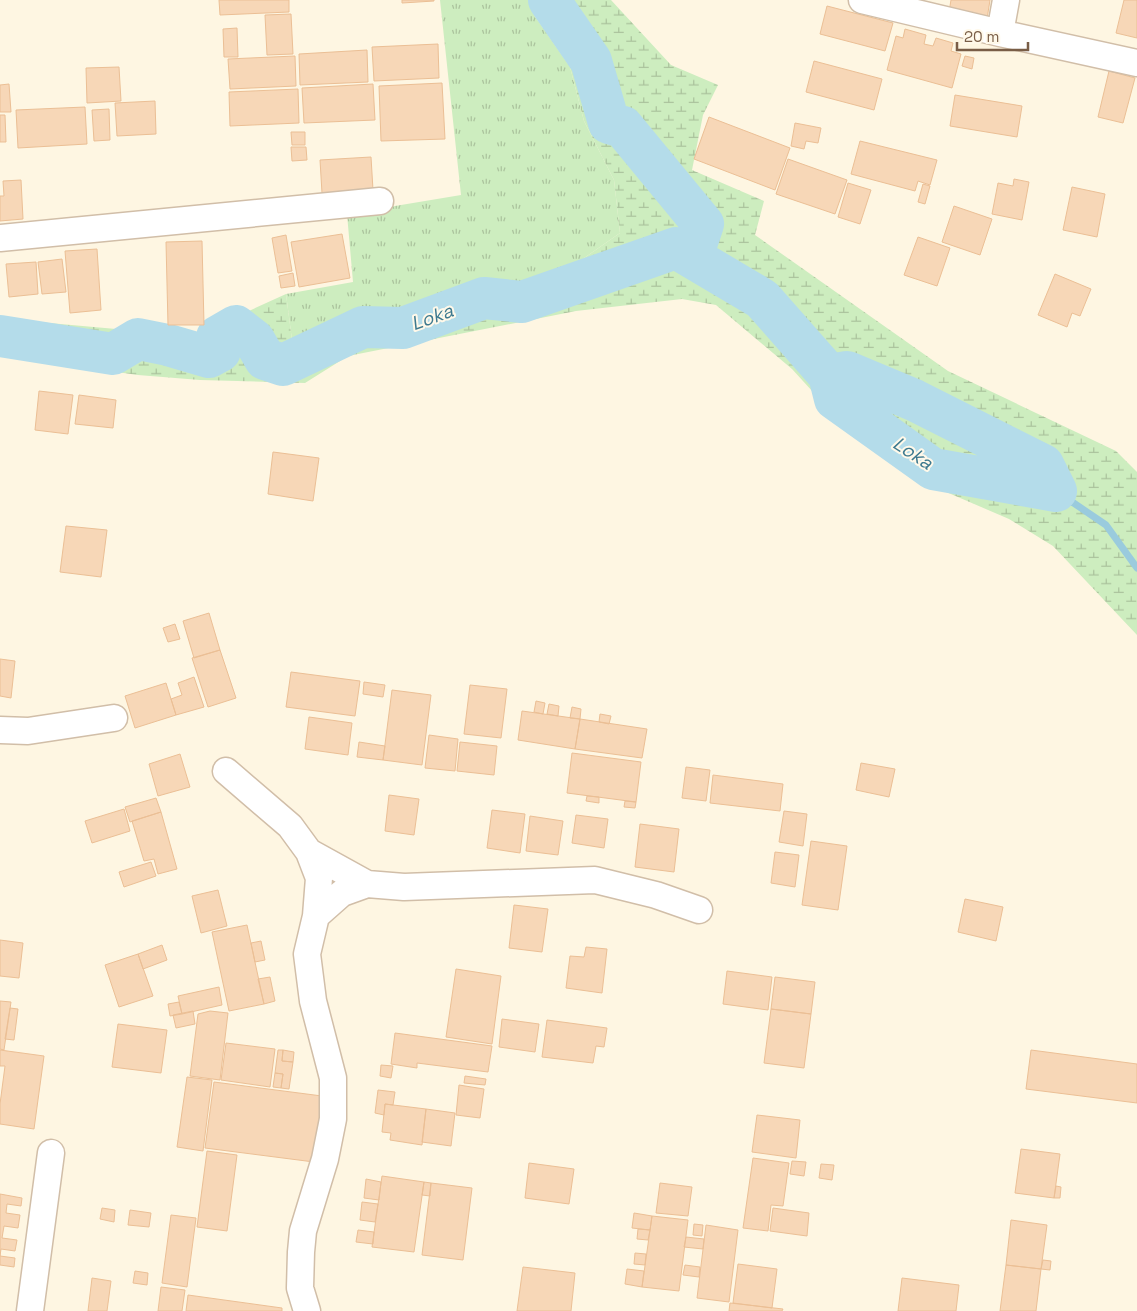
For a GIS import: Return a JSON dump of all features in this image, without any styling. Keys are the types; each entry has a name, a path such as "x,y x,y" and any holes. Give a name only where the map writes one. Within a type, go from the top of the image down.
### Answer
{"street":[{"path":"862,0 1137,63"},
{"path":"1000,33 1006,0"},
{"path":"0,238 380,201"},
{"path":"0,730 28,731 114,718"},
{"path":"226,771 290,826 309,852 319,878 316,916 307,954 312,1001 333,1078 333,1119 325,1159 303,1231 300,1252 300,1288 307,1311"},
{"path":"309,852 366,884 404,887 595,880 656,895 699,910"},
{"path":"316,916 342,893 366,884"},
{"path":"30,1311 51,1153"}],"green space":[{"path":"440,0 564,0 534,15 570,67 584,121 614,180 620,233 554,279 472,288 367,316 292,340 286,294 353,282 347,214 461,195"},
{"path":"564,0 611,0 671,65 718,85 703,115 692,170 764,201 755,235 948,371 1116,451 1137,472 1137,635 1053,546 1009,519 923,482 855,438 792,369 716,305 682,299 576,311 348,356 305,383 200,380 138,375 0,356 0,317 194,336 286,294 292,340 367,316 472,288 554,279 620,233 614,180 584,121 570,67 534,15"}],"building":[{"path":"219,0 289,0 289,12 220,15"},
{"path":"402,0 434,0 434,1 402,3"},
{"path":"951,0 990,0 987,19 949,12"},
{"path":"1124,0 1137,0 1137,38 1116,33"},
{"path":"827,6 893,23 885,51 820,34"},
{"path":"291,14 293,54 267,55 265,15"},
{"path":"237,28 238,57 224,57 223,29"},
{"path":"905,29 926,35 924,44 933,46 936,38 953,43 951,51 961,54 952,88 887,70 896,36 903,38"},
{"path":"438,44 439,78 374,81 372,47"},
{"path":"367,50 368,82 300,85 299,54"},
{"path":"295,56 296,86 230,89 228,59"},
{"path":"965,56 974,58 972,69 962,66"},
{"path":"814,61 882,79 874,110 806,92"},
{"path":"119,67 121,101 87,103 86,68"},
{"path":"1109,71 1135,78 1123,123 1098,117"},
{"path":"442,83 445,139 381,141 379,86"},
{"path":"9,84 11,112 0,112 0,85"},
{"path":"373,84 375,120 304,123 302,88"},
{"path":"298,89 299,123 230,126 229,92"},
{"path":"955,95 1022,106 1017,137 950,126"},
{"path":"155,101 156,134 117,136 115,103"},
{"path":"85,107 87,144 18,148 16,110"},
{"path":"109,109 110,140 94,141 92,110"},
{"path":"0,115 5,115 6,142 0,142"},
{"path":"709,117 790,148 775,190 694,159"},
{"path":"795,123 821,128 818,143 806,141 804,149 791,146"},
{"path":"291,132 305,132 305,145 292,145"},
{"path":"860,141 937,160 930,185 918,181 915,191 851,174"},
{"path":"291,147 306,147 307,160 292,161"},
{"path":"371,157 373,190 322,193 320,160"},
{"path":"788,159 847,180 835,214 776,194"},
{"path":"1014,179 1029,182 1022,220 992,214 998,183 1013,186"},
{"path":"21,180 23,219 0,221 0,196 4,196 3,181"},
{"path":"848,183 871,190 860,224 838,217"},
{"path":"923,184 930,186 925,204 918,202"},
{"path":"1072,187 1105,194 1097,237 1063,230"},
{"path":"954,206 992,219 980,255 942,242"},
{"path":"342,234 350,278 299,287 291,242"},
{"path":"286,235 292,271 278,273 272,238"},
{"path":"918,237 950,248 937,286 904,275"},
{"path":"202,241 204,325 168,325 166,242"},
{"path":"97,249 101,310 70,313 65,251"},
{"path":"62,259 66,292 42,294 38,262"},
{"path":"36,262 38,294 9,297 6,264"},
{"path":"293,273 295,286 281,288 279,276"},
{"path":"1055,274 1091,289 1080,316 1072,313 1067,327 1038,315"},
{"path":"39,391 73,395 68,434 35,430"},
{"path":"79,395 116,400 113,428 75,424"},
{"path":"273,452 319,458 313,501 268,494"},
{"path":"66,526 107,530 101,577 60,572"},
{"path":"209,613 220,650 194,658 183,621"},
{"path":"175,624 180,639 168,642 163,628"},
{"path":"220,650 236,698 208,707 192,658"},
{"path":"0,659 15,661 11,698 0,696"},
{"path":"291,672 360,681 355,716 286,707"},
{"path":"194,677 204,707 176,715 171,699 182,695 178,683"},
{"path":"364,682 385,685 383,697 363,694"},
{"path":"166,683 176,715 135,728 125,696"},
{"path":"470,685 507,689 501,738 464,734"},
{"path":"392,690 431,695 422,765 383,760"},
{"path":"536,701 545,703 543,714 534,712"},
{"path":"549,704 559,706 558,716 547,714"},
{"path":"572,707 581,709 580,719 570,718"},
{"path":"522,711 580,719 575,749 518,740"},
{"path":"600,714 611,716 609,724 599,722"},
{"path":"309,717 352,723 348,755 305,749"},
{"path":"580,719 647,729 642,758 575,749"},
{"path":"429,735 458,739 455,771 425,768"},
{"path":"359,742 385,746 383,760 357,757"},
{"path":"460,742 497,746 494,775 457,771"},
{"path":"572,753 641,762 636,802 567,793"},
{"path":"180,754 190,787 158,796 149,764"},
{"path":"861,763 895,769 889,797 856,790"},
{"path":"686,767 710,770 706,801 682,798"},
{"path":"713,775 783,784 780,811 710,803"},
{"path":"389,795 419,799 414,835 385,831"},
{"path":"587,796 599,797 599,803 586,801"},
{"path":"156,798 161,812 130,822 125,807"},
{"path":"625,801 636,802 635,808 624,807"},
{"path":"124,809 130,831 92,843 85,821"},
{"path":"492,810 525,814 520,853 487,848"},
{"path":"784,811 807,814 803,846 779,842"},
{"path":"161,812 177,869 158,874 154,859 144,861 132,821"},
{"path":"576,815 608,819 604,848 572,843"},
{"path":"530,816 563,821 558,855 526,851"},
{"path":"640,824 679,829 674,872 635,867"},
{"path":"811,841 847,846 838,910 802,905"},
{"path":"775,852 799,855 795,887 771,883"},
{"path":"151,862 156,876 124,887 119,872"},
{"path":"218,890 227,926 201,933 192,896"},
{"path":"965,899 1003,907 996,941 958,932"},
{"path":"514,905 548,909 542,952 509,948"},
{"path":"247,925 264,1004 229,1011 212,932"},
{"path":"0,940 23,943 19,978 0,976"},
{"path":"261,941 265,960 255,962 251,943"},
{"path":"162,945 167,960 143,969 138,954"},
{"path":"586,947 607,949 602,993 566,988 570,956 584,957"},
{"path":"138,954 153,996 119,1007 105,965"},
{"path":"456,969 501,976 492,1044 446,1037"},
{"path":"727,971 772,977 768,1010 723,1004"},
{"path":"270,977 275,1001 264,1004 258,979"},
{"path":"775,977 815,982 811,1014 771,1009"},
{"path":"219,987 222,1005 182,1014 178,996"},
{"path":"0,1001 11,1002 4,1050 0,1049"},
{"path":"179,1002 182,1014 170,1016 168,1004"},
{"path":"10,1008 18,1009 14,1040 5,1039"},
{"path":"771,1009 811,1014 804,1068 764,1063"},
{"path":"193,1011 195,1024 176,1028 173,1015"},
{"path":"210,1011 228,1013 220,1080 190,1076 198,1014"},
{"path":"502,1019 539,1024 535,1052 499,1047"},
{"path":"547,1020 607,1028 604,1047 596,1046 593,1063 542,1057"},
{"path":"118,1024 167,1030 161,1073 112,1067"},
{"path":"395,1033 492,1046 488,1072 417,1063 417,1068 391,1064"},
{"path":"226,1043 275,1049 270,1087 221,1080"},
{"path":"0,1050 44,1056 34,1129 0,1124 0,1104 5,1066 0,1066"},
{"path":"278,1050 283,1050 282,1061 293,1062 289,1089 281,1088 283,1074 275,1073"},
{"path":"283,1050 294,1052 293,1062 282,1061"},
{"path":"1031,1050 1137,1064 1137,1103 1026,1089"},
{"path":"381,1065 393,1066 391,1078 380,1076"},
{"path":"275,1073 283,1074 281,1088 273,1087"},
{"path":"465,1076 486,1079 485,1085 464,1083"},
{"path":"187,1077 212,1080 203,1151 177,1147"},
{"path":"214,1082 322,1096 314,1162 205,1148"},
{"path":"459,1085 484,1089 480,1118 456,1115"},
{"path":"378,1090 395,1092 393,1105 385,1104 384,1115 375,1113"},
{"path":"385,1104 426,1109 422,1145 390,1140 391,1133 382,1132"},
{"path":"426,1109 455,1113 451,1146 422,1142"},
{"path":"757,1115 800,1120 796,1158 752,1152"},
{"path":"1021,1149 1060,1154 1054,1198 1015,1193"},
{"path":"207,1151 237,1155 227,1231 197,1227"},
{"path":"753,1158 789,1163 783,1206 771,1205 768,1231 743,1228"},
{"path":"792,1161 806,1162 804,1176 790,1174"},
{"path":"529,1163 574,1169 569,1204 525,1198"},
{"path":"821,1164 834,1165 832,1180 819,1178"},
{"path":"382,1176 424,1182 414,1252 372,1247"},
{"path":"366,1179 381,1182 379,1200 364,1198"},
{"path":"424,1182 431,1183 430,1196 422,1195"},
{"path":"431,1183 472,1188 463,1260 422,1255"},
{"path":"660,1183 692,1187 688,1216 656,1213"},
{"path":"1056,1186 1061,1187 1060,1198 1054,1198"},
{"path":"0,1194 22,1198 21,1206 7,1204 6,1213 20,1215 18,1228 4,1226 2,1238 17,1240 15,1251 1,1249 0,1256"},
{"path":"362,1202 378,1204 375,1222 360,1220"},
{"path":"102,1208 115,1210 114,1222 100,1219"},
{"path":"773,1208 809,1213 807,1236 770,1231"},
{"path":"130,1210 151,1213 149,1227 128,1225"},
{"path":"634,1213 652,1216 650,1230 632,1228"},
{"path":"171,1215 196,1218 187,1287 162,1283"},
{"path":"652,1216 688,1220 679,1291 642,1287"},
{"path":"1011,1220 1047,1225 1041,1269 1006,1265"},
{"path":"694,1224 703,1225 702,1236 693,1235"},
{"path":"706,1225 738,1230 729,1302 697,1298"},
{"path":"638,1229 650,1230 648,1240 637,1239"},
{"path":"358,1230 374,1232 373,1244 356,1242"},
{"path":"686,1237 704,1239 703,1249 684,1247"},
{"path":"635,1253 646,1254 645,1265 634,1264"},
{"path":"0,1256 15,1258 14,1267 0,1265"},
{"path":"1043,1260 1051,1261 1050,1270 1041,1269"},
{"path":"738,1264 777,1269 772,1308 733,1303"},
{"path":"685,1265 700,1267 699,1277 683,1275"},
{"path":"1006,1265 1041,1269 1036,1311 1000,1311"},
{"path":"523,1267 575,1273 571,1311 517,1311"},
{"path":"627,1269 644,1271 642,1287 625,1284"},
{"path":"135,1271 148,1273 147,1285 133,1283"},
{"path":"92,1278 111,1281 107,1311 88,1311"},
{"path":"902,1278 959,1285 956,1311 898,1311"},
{"path":"161,1287 185,1290 182,1311 158,1311"},
{"path":"188,1295 282,1308 282,1311 186,1311"},
{"path":"730,1303 783,1309 782,1311 729,1311"}],"waterway":[{"path":"549,0 591,61 609,123 623,127 703,224 692,257"},
{"name":"Loka","path":"0,336 113,354 138,339 168,345 209,357 220,351 217,337 236,326 254,340 265,359 283,365 363,327 403,328 484,298 522,302 676,248 762,299 829,375 835,399 933,469 1056,491"},
{"name":"Loka","path":"829,375 847,372 914,400 1043,465 1056,491"},
{"name":"Loka","path":"1056,491 1106,525 1137,568"}]}
